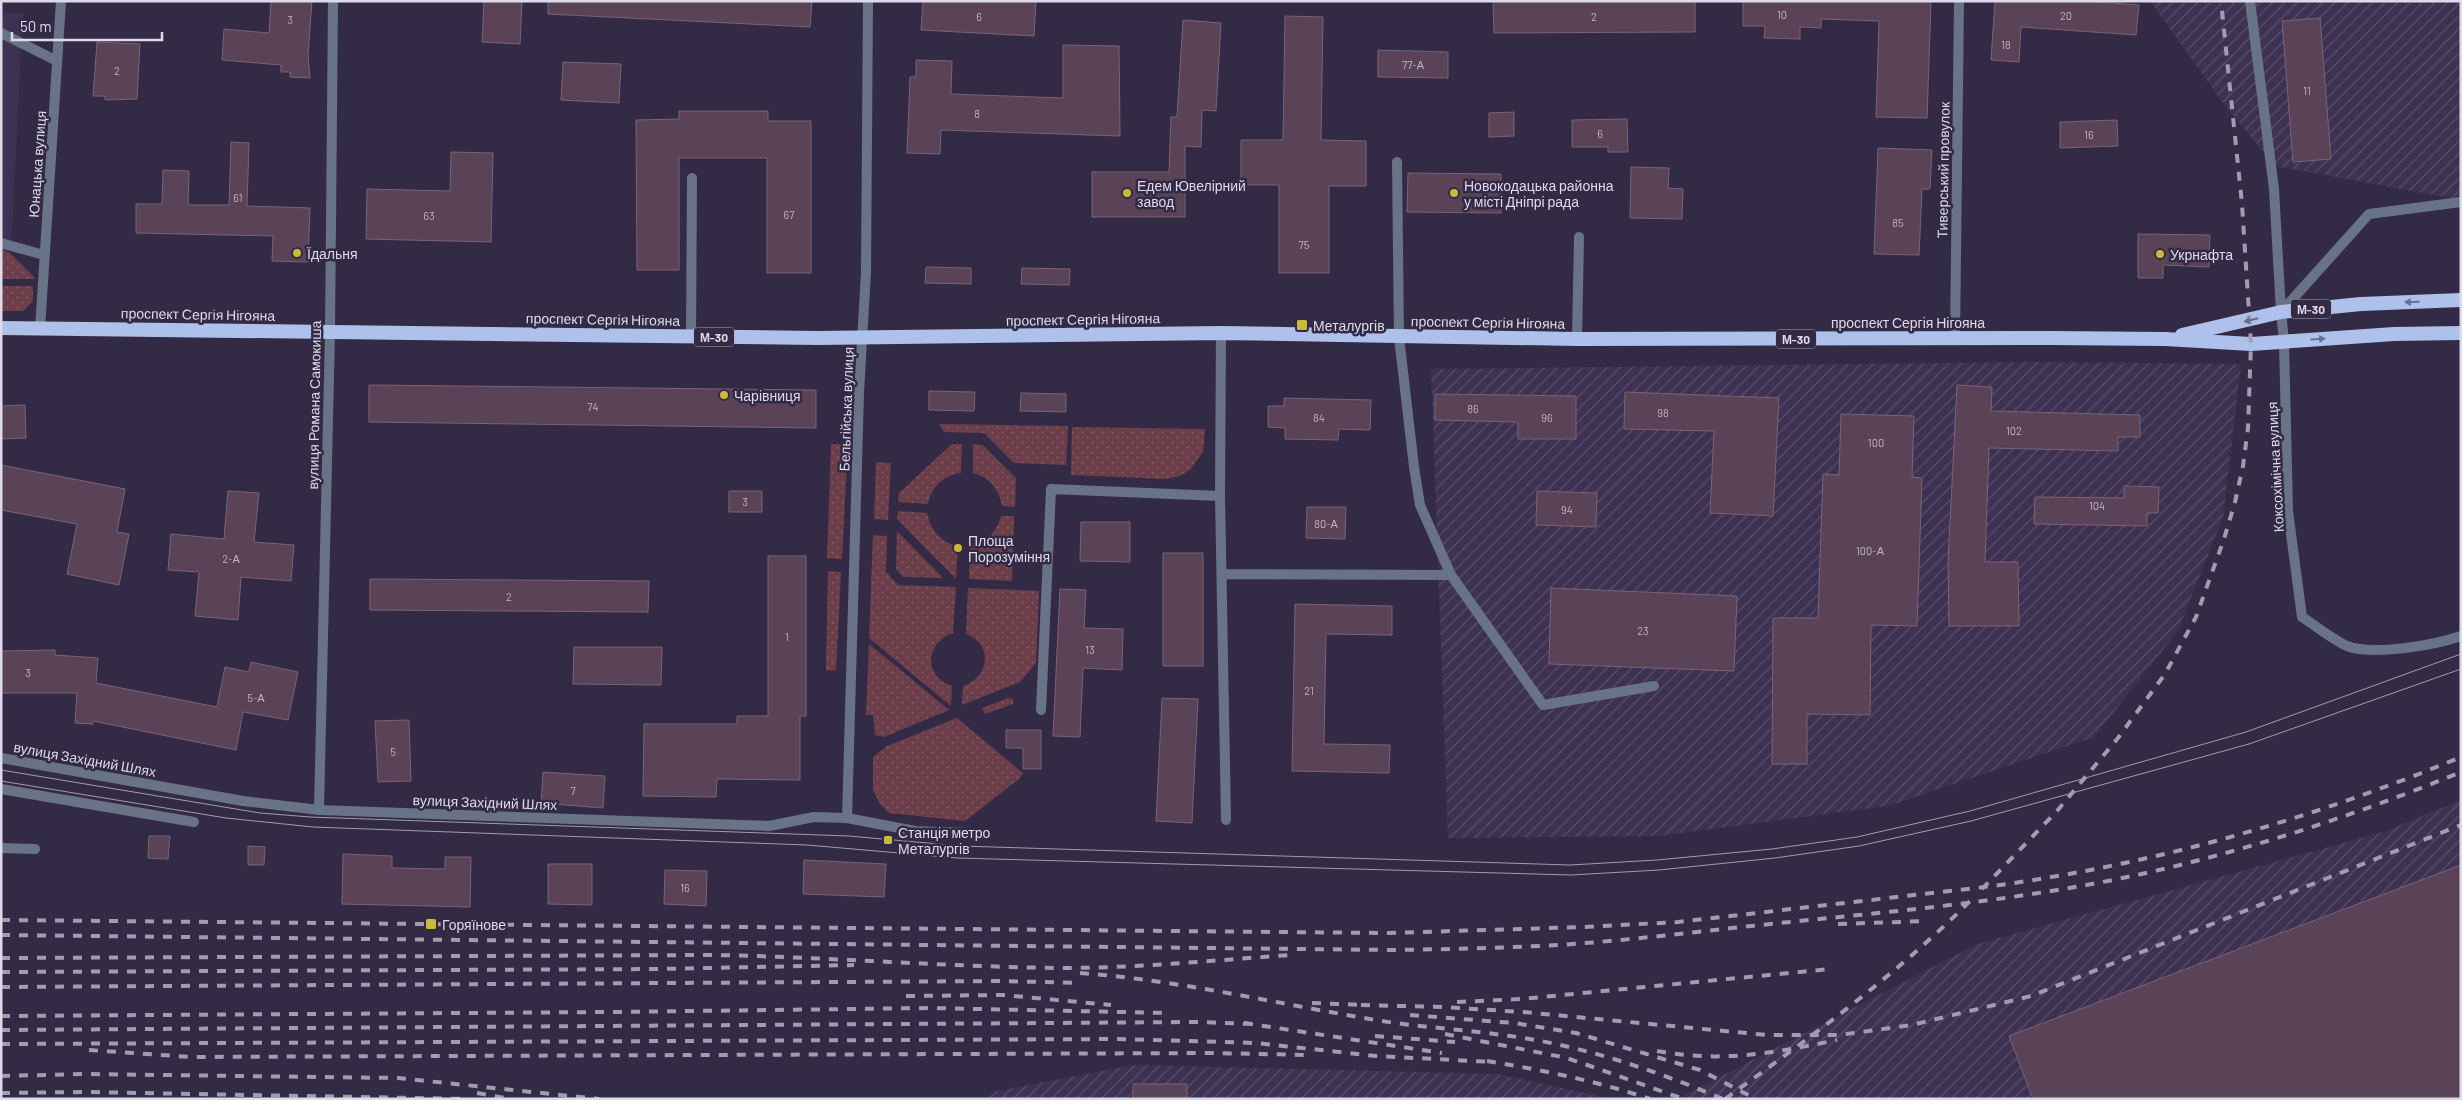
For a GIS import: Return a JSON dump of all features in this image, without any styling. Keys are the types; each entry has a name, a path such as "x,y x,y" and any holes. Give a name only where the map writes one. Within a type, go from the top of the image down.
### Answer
{"highway":[{"name":"проспект Сергія Нігояна","path":"2165,339 2281,312 2362,304 2461,300"},
{"name":"проспект Сергія Нігояна","path":"1,328 863,337 1221,334 1577,339 2165,339 2251,344 2394,334 2461,333"}],"street":[{"name":"Юнацька вулиця","path":"40,329 61,1"},
{"name":"вулиця Романа Самокиша","path":"319,810 330,332 333,1"},
{"name":"Бельгійська вулиця","path":"847,818 858,393 866,272 868,1"},
{"name":"Тиверський провулок","path":"1955,339 1960,1"},
{"path":"2250,1 2274,189 2284,341"},
{"path":"1,33 57,61"},
{"path":"1397,162 1399,337 1420,505 1451,575 1543,705 1654,686"},
{"path":"691,336 692,178"},
{"path":"2281,312 2370,214 2461,202"},
{"path":"1577,339 1578,237"},
{"path":"1,244 44,255"},
{"path":"1221,334 1220,496 1226,820"},
{"name":"Коксохімічна вулиця","path":"2284,341 2288,511 2302,617 2348,646 2388,650 2442,643 2461,636"},
{"path":"1041,710 1051,490 1220,496"},
{"path":"1222,574 1451,575"},
{"name":"вулиця Західний Шлях","path":"1,758 243,801 319,810 769,826 814,817 847,818 915,831 970,833"},
{"path":"1,789 194,822"},
{"path":"1,848 35,848"}],"shaded area":[{"path":"2150,1 2461,1 2461,200 2275,166 2226,107"},
{"path":"1,13 23,13 10,267 1,267"},
{"path":"1,249 11,254 36,279 1,279"},
{"path":"1,286 33,286 33,301 23,311 1,311"},
{"path":"2026,362 2241,364 2223,517 2178,631 2094,737 1888,806 1658,836 1448,838 1431,369"},
{"path":"939,424 1068,426 1066,465 1014,463 984,433 944,432"},
{"path":"1072,427 1205,429 1203,452 1190,470 1180,476 1165,479 1071,475"},
{"path":"831,444 841,444 841,458 847,461 842,559 827,558"},
{"path":"952,444 962,444 961,473 943,479 932,493 928,504 898,502 899,493"},
{"path":"973,444 983,445 1016,478 1015,507 1002,506 999,495 993,485 973,473"},
{"path":"876,462 891,463 888,520 874,519"},
{"path":"898,511 927,513 931,525 937,534 946,542 958,546 956,579 897,519"},
{"path":"1001,516 1014,516 1012,581 969,579 970,546 986,540 994,532"},
{"path":"897,531 943,578 903,577 896,569"},
{"path":"873,535 887,536 886,572 898,585 956,587 953,633 944,637 937,644 931,659 936,675 942,681 952,686 951,706 869,638"},
{"path":"828,571 841,572 836,670 826,671"},
{"path":"968,588 1039,591 1036,663 1020,682 962,705 963,686 972,682 978,676 983,669 985,661 981,645 966,634"},
{"path":"869,644 949,710 884,737 875,735 873,715 866,715"},
{"path":"1008,698 1013,699 1013,704 985,714 982,708"},
{"path":"957,718 1023,773 1019,779 965,821 889,813 880,804 873,790 873,757 887,746"},
{"path":"2461,800 2461,1099 1677,1099 1977,944 2383,832"},
{"path":"1135,1065 1498,1074 1612,1099 986,1099 996,1091"}],"building":[{"path":"271,1 312,1 308,54 310,78 290,77 290,72 281,72 281,65 222,60 224,29 269,33"},
{"path":"484,1 522,1 520,44 482,42"},
{"path":"548,1 812,1 810,27 548,14"},
{"path":"923,1 1036,1 1034,36 921,30"},
{"path":"1493,1 1695,1 1695,32 1494,33"},
{"path":"1743,1 1931,1 1927,118 1876,117 1879,21 1821,19 1821,28 1800,27 1800,39 1764,38 1765,26 1743,26"},
{"path":"1995,1 2085,1 2139,5 2136,35 2021,27 2019,62 1991,60"},
{"path":"1285,16 1323,17 1321,140 1366,141 1366,186 1329,186 1329,273 1279,273 1279,185 1241,185 1241,140 1283,140"},
{"path":"2320,18 2331,159 2293,162 2282,21"},
{"path":"1183,20 1221,23 1216,111 1202,110 1201,147 1185,146 1185,217 1092,217 1092,172 1169,172 1171,117 1177,117"},
{"path":"97,42 140,44 137,99 105,100 105,96 93,96"},
{"path":"1063,45 1119,46 1120,136 941,130 940,154 907,153 910,77 916,77 916,60 952,61 951,94 1063,98"},
{"path":"1378,50 1448,52 1448,78 1378,77"},
{"path":"563,62 621,64 619,103 561,100"},
{"path":"679,111 768,111 768,121 811,121 811,273 767,273 767,158 679,158 679,270 637,270 636,120 679,119"},
{"path":"1514,112 1514,136 1489,137 1489,113"},
{"path":"1627,119 1628,152 1608,152 1608,147 1572,147 1572,120"},
{"path":"2117,120 2118,146 2060,148 2060,122"},
{"path":"231,142 249,143 247,206 310,208 308,262 272,261 273,236 136,233 136,204 162,204 163,170 189,171 188,205 229,205"},
{"path":"1878,148 1932,150 1930,189 1922,189 1919,255 1874,254"},
{"path":"451,152 493,153 491,242 366,239 367,189 450,191"},
{"path":"1631,167 1669,168 1668,188 1683,189 1682,219 1630,218"},
{"name":"Новокодацька районна у місті Дніпрі рада","path":"1408,173 1501,174 1501,213 1407,212"},
{"path":"2138,234 2210,235 2209,267 2163,265 2163,278 2138,278"},
{"path":"926,267 971,268 971,284 925,283"},
{"path":"1022,268 1070,269 1069,285 1021,284"},
{"path":"369,385 816,390 816,428 369,422"},
{"path":"1957,385 1992,387 1991,411 2140,415 2140,437 2118,437 2118,451 1989,448 1985,562 2018,562 2019,626 1949,626 1948,562"},
{"path":"929,391 975,392 974,411 929,410"},
{"path":"1625,392 1779,398 1773,516 1710,513 1714,431 1624,429"},
{"path":"1021,393 1066,394 1066,412 1020,411"},
{"path":"1435,394 1576,396 1576,439 1518,439 1518,422 1435,420"},
{"path":"1284,398 1371,400 1370,430 1339,429 1338,440 1285,439 1285,428 1268,427 1268,406 1284,406"},
{"path":"25,405 26,438 1,439 1,406"},
{"path":"1841,414 1914,416 1912,477 1922,478 1917,626 1871,625 1870,715 1807,714 1807,764 1772,764 1773,618 1818,618 1823,474 1839,475"},
{"path":"1,465 125,489 117,532 129,534 119,585 67,574 77,524 1,510"},
{"path":"2124,486 2159,487 2158,513 2147,513 2147,526 2034,524 2035,497 2124,498"},
{"path":"228,491 259,493 254,542 294,545 291,581 241,577 238,620 195,616 199,572 168,570 171,534 224,539"},
{"path":"729,491 762,491 762,512 729,512"},
{"path":"1537,491 1597,493 1596,527 1536,525"},
{"path":"1307,507 1346,507 1345,539 1306,538"},
{"path":"1081,522 1130,522 1130,562 1080,561"},
{"path":"1163,553 1203,553 1203,666 1163,666"},
{"path":"768,556 806,556 806,716 800,716 800,780 717,779 716,797 643,796 644,724 737,724 737,716 768,716"},
{"path":"370,579 649,581 648,612 370,610"},
{"path":"1551,588 1737,596 1734,671 1549,664"},
{"path":"1060,589 1086,590 1084,628 1123,629 1122,670 1083,668 1080,737 1053,736"},
{"path":"1295,604 1392,606 1392,635 1326,634 1324,744 1390,745 1389,773 1292,771"},
{"path":"574,647 662,647 661,685 573,684"},
{"path":"55,650 55,655 98,658 96,683 217,707 225,667 249,672 251,662 298,672 288,720 243,712 236,750 93,721 93,724 75,723 77,693 1,693 1,651"},
{"path":"1162,698 1198,699 1192,823 1156,821"},
{"path":"409,720 411,781 378,782 375,721"},
{"path":"1006,730 1041,730 1041,769 1023,769 1023,748 1006,748"},
{"path":"543,772 605,776 603,808 541,803"},
{"path":"149,836 170,836 168,859 148,858"},
{"path":"248,846 265,847 264,865 248,865"},
{"path":"343,854 392,856 392,868 445,869 445,857 471,857 470,907 342,904"},
{"path":"804,860 886,864 884,897 803,894"},
{"path":"548,864 592,864 592,905 548,904"},
{"path":"2461,865 2461,1099 2033,1099 2009,1036"},
{"path":"665,870 707,871 706,906 664,904"},
{"path":"1133,1084 1187,1084 1187,1099 1133,1099"}],"tram line":[{"path":"1,770 260,813 310,817 849,836 961,846 1570,865 1657,860 1772,849 1857,837 1970,811 2246,732 2461,654"},
{"path":"1,781 226,818 313,827 807,845 957,858 1571,875 1659,870 1775,858 1859,846 1971,821 2249,744 2461,669"}],"railway":[{"path":"1982,889 2057,811 2118,738 2165,674 2196,617 2235,502 2243,466 2248,428 2251,344 2242,204 2221,1"},
{"path":"1,920 1388,933 1678,922 1993,886 2113,865 2231,837 2289,820 2347,801 2461,757"},
{"path":"1,935 1393,950 1573,944 1923,908 2018,896 2112,880 2198,861 2274,839 2387,801 2461,772"},
{"path":"1361,1005 1523,1012 1767,1035 1839,1035 1912,1025 2031,996 2461,825"},
{"path":"1725,1099 1852,1005 1912,955 1970,901"},
{"path":"1838,924 1928,921"},
{"path":"1,958 713,955 976,966 1092,968 1291,955"},
{"path":"1,972 660,969 854,965"},
{"path":"1457,1002 1522,999 1830,969"},
{"path":"1080,973 1187,986 1382,1021 1538,1040 1618,1060 1671,1078 1723,1099"},
{"path":"1,987 1003,981 1079,983"},
{"path":"906,996 1003,995 1111,1005"},
{"path":"1312,1003 1367,1005"},
{"path":"1,1016 929,1008 1168,1013"},
{"path":"1410,1015 1514,1023 1576,1033 1700,1070 1756,1099"},
{"path":"1,1030 1197,1022 1252,1024"},
{"path":"1244,1023 1442,1053"},
{"path":"1445,1034 1567,1058 1684,1099"},
{"path":"1375,1036 1455,1042"},
{"path":"1,1044 1118,1039 1256,1043 1376,1056 1493,1062"},
{"path":"1657,1051 1703,1056 1747,1055 1837,1040"},
{"path":"89,1050 190,1057 1213,1053 1306,1055"},
{"path":"1487,1061 1569,1077 1650,1099"},
{"path":"1,1076 84,1074 398,1078 599,1099"},
{"path":"1,1093 85,1092 469,1099"},
{"path":"477,1093 511,1099"}],"place":[{"name":"Едем Ювелірний завод","path":"1127,193"},
{"name":"Новокодацька районна у місті Дніпрі рада","path":"1454,193"},
{"name":"Їдальня","path":"297,253"},
{"name":"Укрнафта","path":"2160,254"},
{"name":"Металургів","path":"1302,325"},
{"name":"Чарівниця","path":"724,395"},
{"name":"Площа Порозуміння","path":"958,548"},
{"name":"Станція метро Металургів","path":"888,840"},
{"name":"Горяїнове","path":"431,924"}]}
